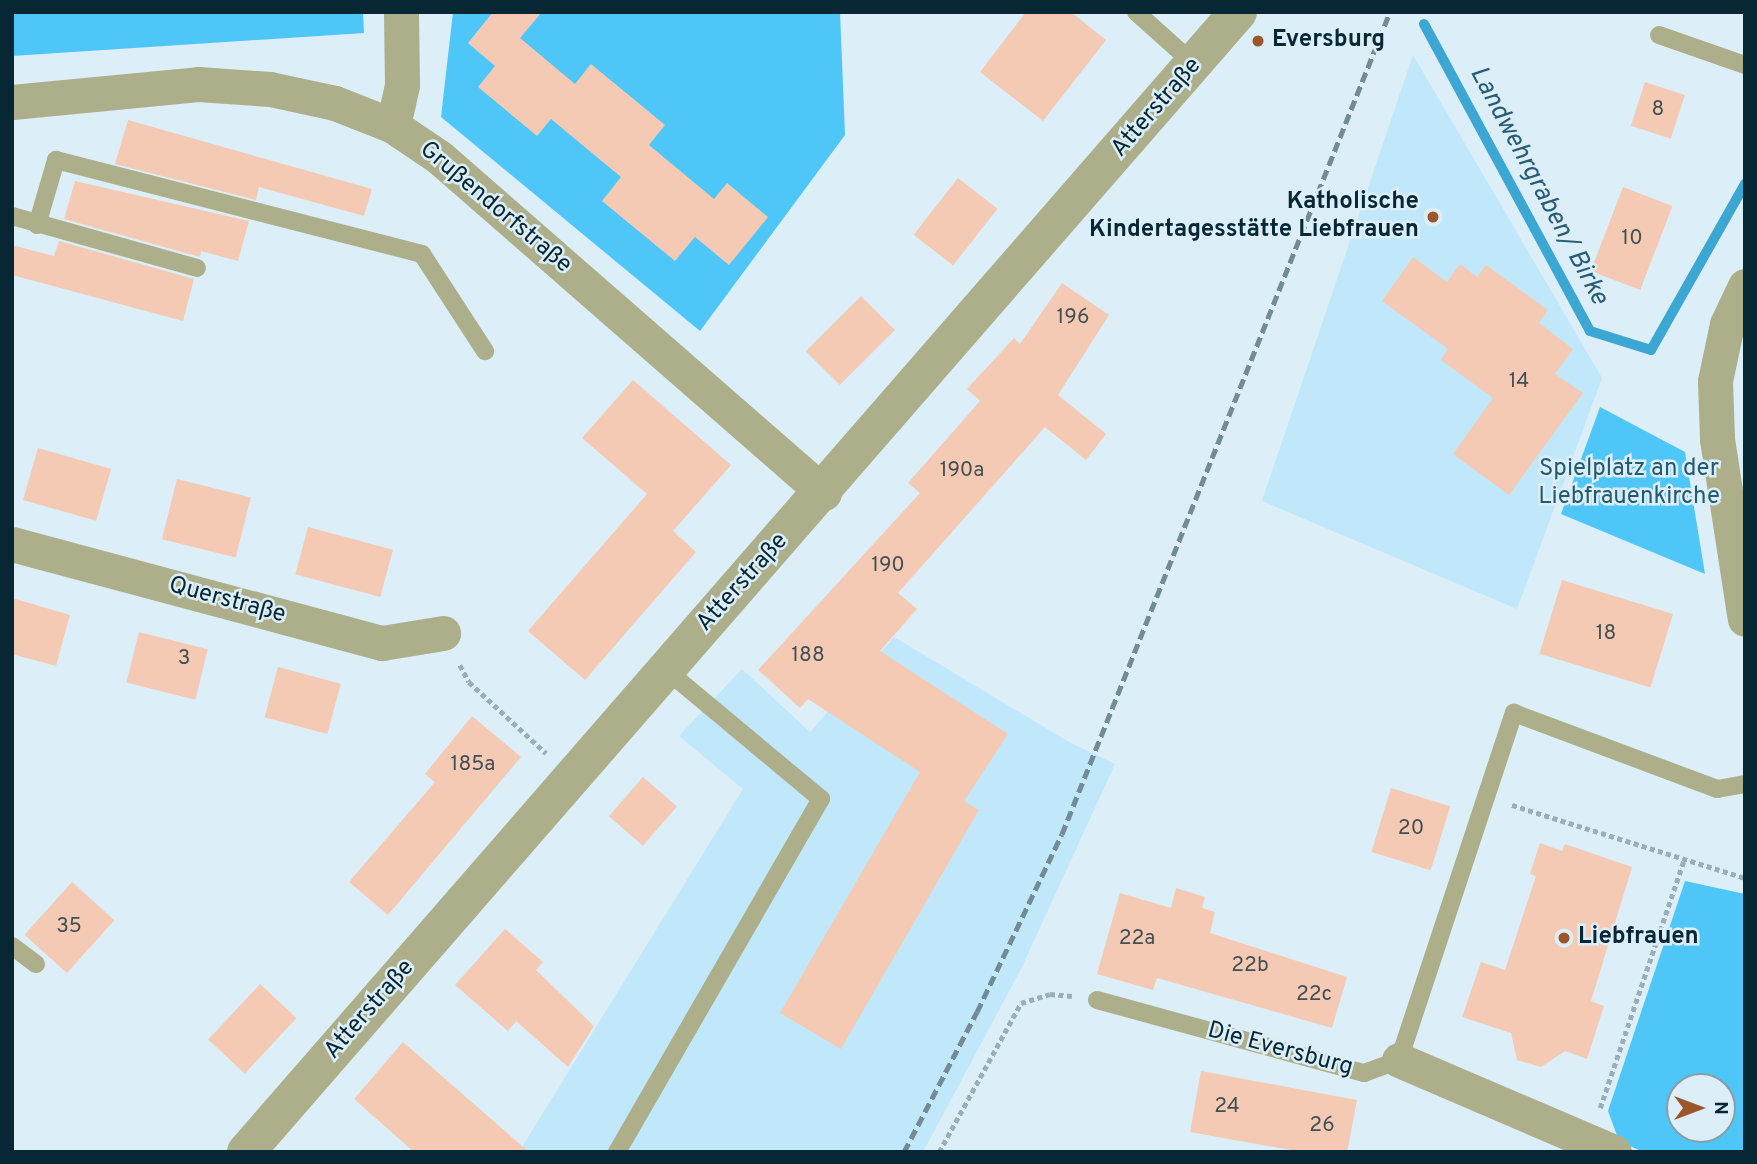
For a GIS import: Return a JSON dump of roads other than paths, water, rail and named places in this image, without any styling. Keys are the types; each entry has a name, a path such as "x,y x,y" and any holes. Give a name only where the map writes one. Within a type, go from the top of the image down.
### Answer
{"street":[{"path":"393,126 402,85 401,12"},
{"name":"Atterstraße","path":"246,1152 572,777 824,493 1238,12"},
{"name":"Grußendorfstraße","path":"12,103 198,84 270,89 322,100 393,126 439,157 824,493"},
{"path":"1745,286 1727,324 1715,381 1717,439 1745,619"},
{"name":"Querstraße","path":"12,544 382,643 443,633"},
{"path":"1399,1060 1601,1146"}],"lane":[{"path":"1136,12 1194,64"},
{"path":"1659,35 1745,65"},
{"path":"37,225 56,160 422,254 485,351"},
{"path":"12,216 197,268"},
{"path":"617,1152 821,799 666,670"},
{"path":"1399,1060 1514,713 1717,789 1745,784"},
{"path":"12,946 36,964"},
{"name":"Die Eversburg","path":"1097,1000 1364,1073 1399,1060"}],"waterway":[{"name":"Landwehrgraben/ Birke","path":"1424,24 1590,331 1651,350 1745,184"}],"railway":[{"path":"904,1152 977,1012 1062,834 1390,12"}],"place":[{"name":"Eversburg","path":"1258,41"},
{"name":"Katholische Kindertagesstätte Liebfrauen","path":"1433,217"},
{"name":"Liebfrauen","path":"1564,938"}],"park label":[{"name":"Spielplatz an der Liebfrauenkirche","path":"1629,484"}]}
